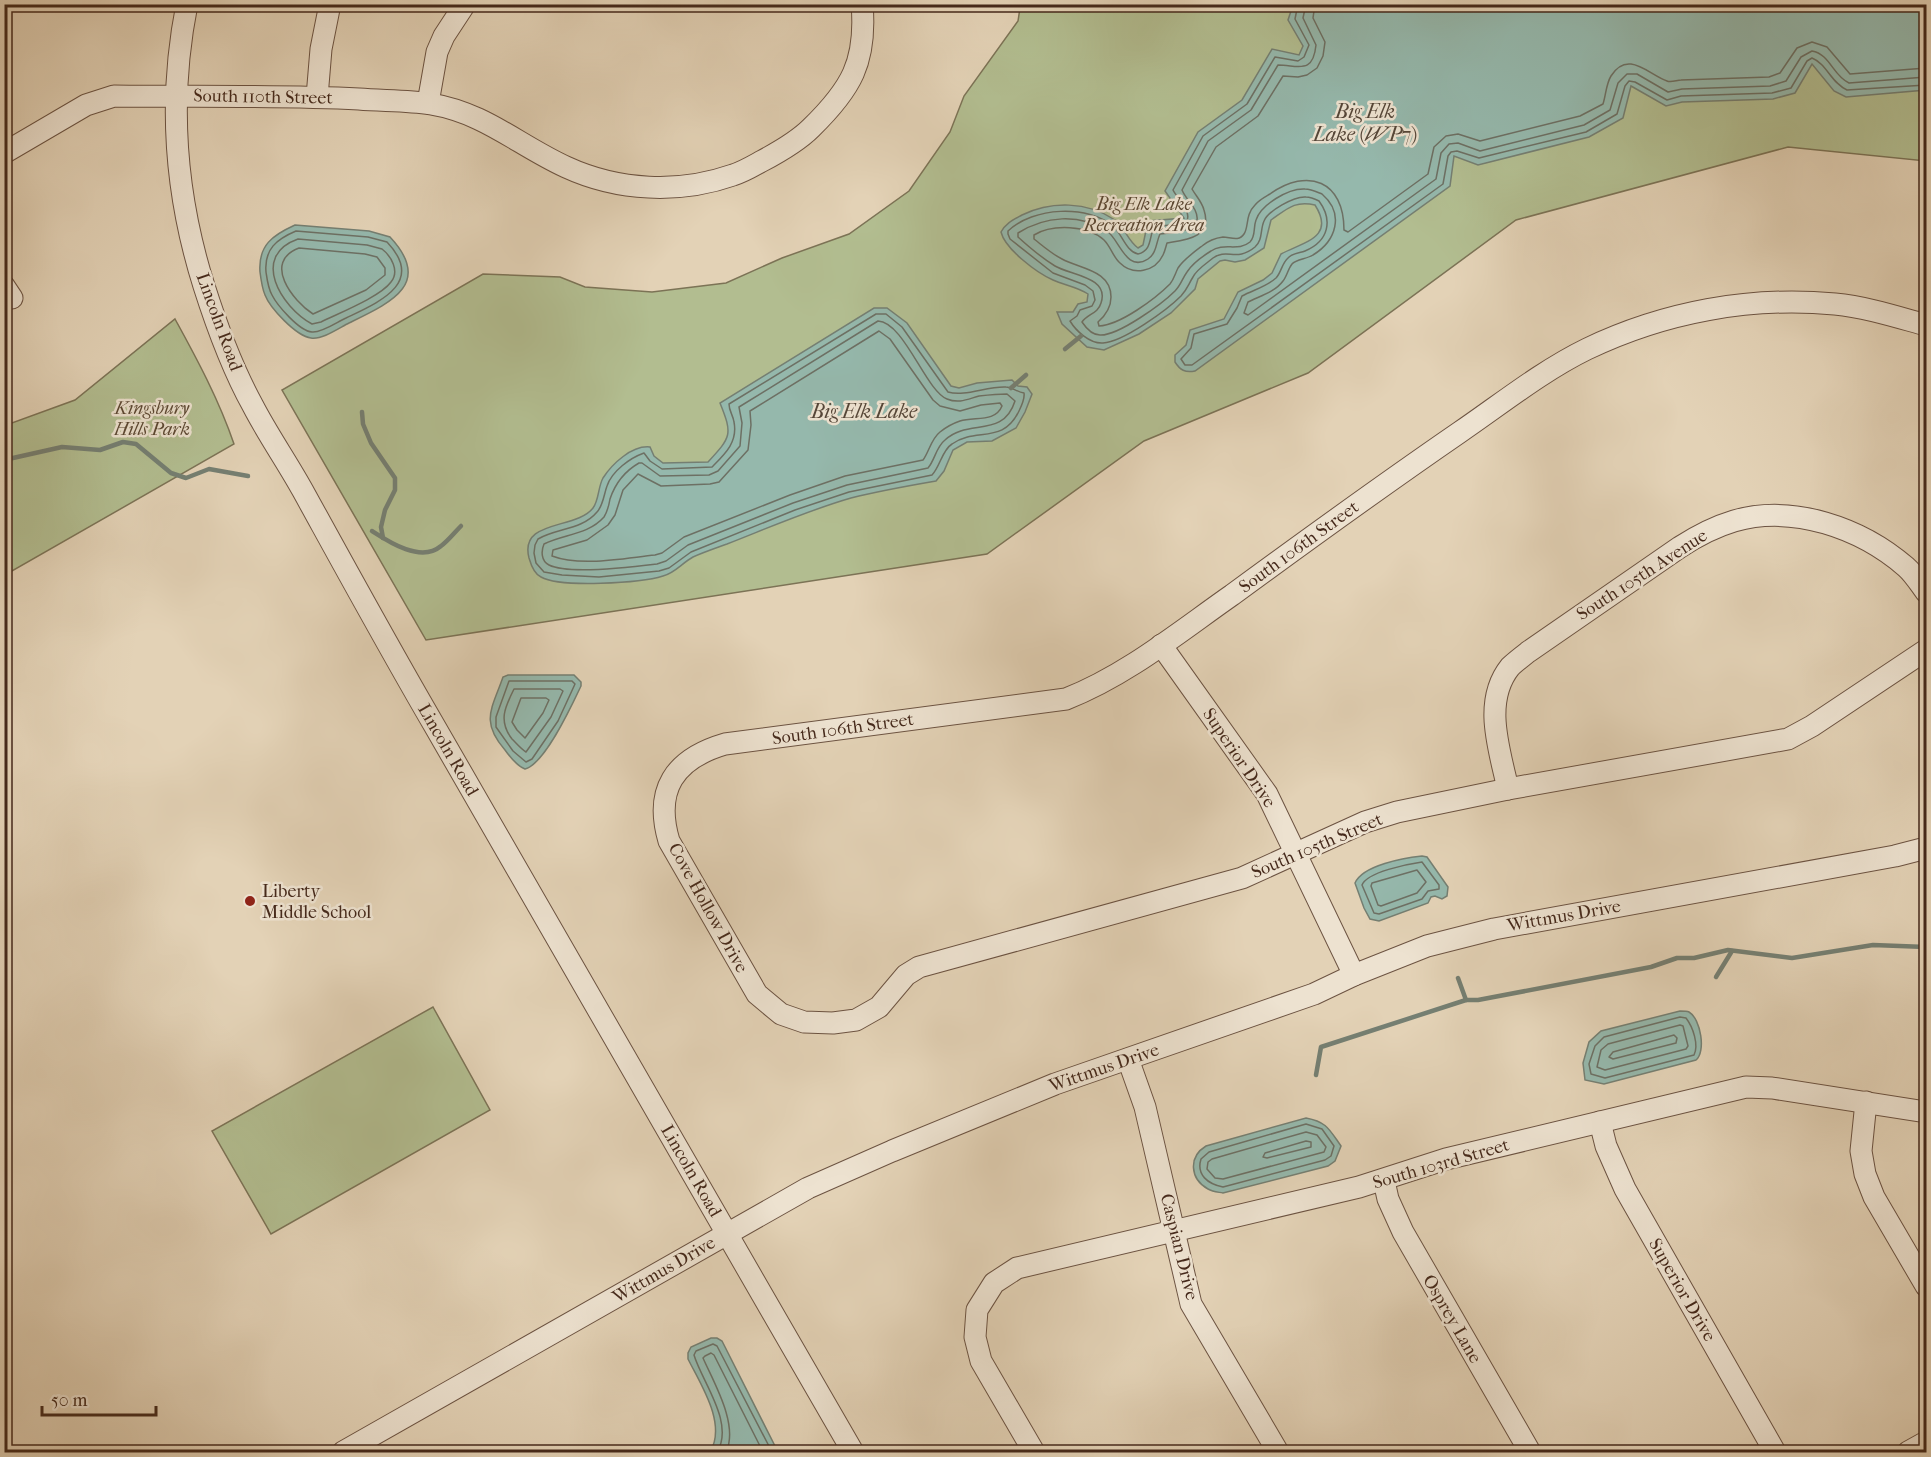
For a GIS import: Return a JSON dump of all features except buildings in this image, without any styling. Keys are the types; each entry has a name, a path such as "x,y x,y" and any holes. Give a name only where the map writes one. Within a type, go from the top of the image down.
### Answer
{"street":[{"name":"Lincoln Road","path":"187,4 182,28 175,95 178,159 186,224 206,294 236,372 252,406 294,475 397,660 853,1452"},
{"path":"317,97 321,49 330,4"},
{"path":"428,103 437,52 444,36 465,4"},
{"name":"South 110th Street","path":"4,153 98,100 114,96 317,97 428,103 476,116 566,167 605,182 648,188 693,185 734,175 773,155 804,135 827,112 849,82 860,61 863,41 862,4"},
{"name":"South 106th Street","path":"667,789 676,771 691,759 725,744 1066,699 1110,679 1555,367 1586,349 1621,334 1692,313 1736,304 1782,301 1837,304 1926,325"},
{"name":"South 105th Avenue","path":"1508,789 1495,723 1500,685 1510,667 1556,632 1705,532 1736,521 1759,517 1819,520 1849,531 1880,548 1907,567 1926,592"},
{"name":"Superior Drive","path":"1161,645 1267,794 1354,975"},
{"name":"South 105th Street","path":"781,1014 804,1022 833,1023 856,1020 879,1007 906,975 919,967 1242,878 1365,822 1397,812 1508,789 1788,739 1812,726 1926,650"},
{"name":"Cove Hollow Drive","path":"667,789 663,807 664,824 669,841 757,994 781,1014"},
{"name":"Wittmus Drive","path":"343,1452 808,1188 1054,1084 1314,994 1354,975 1427,946 1494,929 1895,856 1926,848"},
{"name":"Caspian Drive","path":"1128,1059 1145,1107 1191,1304 1278,1452"},
{"name":"South 103rd Street","path":"1034,1452 981,1361 975,1337 977,1310 994,1283 1017,1268 1384,1181 1446,1159 1746,1087 1772,1088 1926,1112"},
{"path":"1866,1102 1861,1151 1865,1174 1874,1197 1926,1286"},
{"name":"Superior Drive","path":"1600,1122 1606,1146 1625,1189 1775,1452"},
{"name":"Osprey Lane","path":"1384,1181 1388,1199 1402,1232 1530,1452"},
{"path":"1908,1452 1926,1442"}],"green space":[{"name":"Big Elk Lake Recreation Area","path":"1024,5 1926,5 1926,161 1788,147 1516,220 1308,373 1144,441 987,554 426,640 282,390 483,274 560,277 585,287 652,292 726,283 782,258 849,234 909,191 950,132 964,96 1018,21 1020,8"},
{"name":"Kingsbury Hills Park","path":"175,319 215,396 234,444 5,575 5,420 12,423 75,400"},
{"path":"433,1007 490,1110 271,1234 212,1131"}],"water":[{"name":"Big Elk Lake (WP7)","path":"1293,5 1926,5 1926,90 1846,97 1834,91 1812,64 1795,93 1773,99 1682,102 1666,106 1631,86 1623,118 1589,137 1478,165 1454,156 1450,186 1195,371 1183,370 1175,362 1175,355 1186,345 1190,330 1224,319 1238,292 1263,280 1272,273 1281,254 1307,242 1319,232 1322,225 1315,205 1297,205 1271,220 1264,248 1245,260 1220,261 1198,279 1195,289 1171,313 1139,334 1104,350 1087,347 1062,324 1057,312 1073,312 1078,304 1087,302 1088,294 1039,272 1015,253 1001,232 1010,222 1033,210 1057,205 1081,206 1115,220 1138,248 1143,245 1148,221 1184,218 1165,191 1198,132 1242,100 1272,49 1299,55 1303,46 1288,20"},
{"path":"295,225 369,231 390,237 403,253 408,267 407,280 392,299 379,308 325,335 315,338 305,336 284,321 272,307 264,292 260,272 264,248 274,237"},
{"name":"Big Elk Lake","path":"874,308 887,308 907,323 951,386 959,388 977,383 1012,380 1018,386 1027,387 1032,394 1016,428 992,441 967,442 953,450 944,471 936,481 862,495 820,508 697,555 663,576 620,582 582,583 551,580 535,572 529,558 528,546 532,537 540,531 585,515 593,508 603,478 623,457 636,449 650,447 654,456 663,463 708,462 728,435 727,422 720,403"},
{"path":"508,675 574,675 581,682 549,746 533,765 525,769 514,761 497,740 490,723 495,698 503,677"},
{"path":"1422,856 1427,857 1448,887 1447,896 1442,899 1431,897 1428,903 1379,921 1370,919 1355,883 1359,877 1375,867"},
{"path":"1680,1011 1689,1012 1697,1021 1701,1036 1701,1050 1696,1060 1604,1084 1585,1080 1583,1063 1589,1042 1601,1031"},
{"path":"1306,1118 1323,1124 1341,1146 1335,1161 1328,1166 1223,1193 1210,1190 1198,1180 1194,1162 1196,1156 1206,1146"},
{"path":"711,1338 722,1341 778,1452 710,1452 716,1429 714,1417 705,1392 688,1359 688,1353 691,1347"}],"waterway":[{"path":"1065,349 1081,336"},
{"path":"1011,388 1026,375"},
{"path":"362,412 363,424 371,443 395,478 395,490 385,510 381,527 383,538"},
{"path":"4,460 62,447 100,450 123,442 136,444 171,473 186,478 209,469 248,476"},
{"path":"372,531 405,549 424,552 433,551 441,546 461,526"},
{"path":"1458,978 1466,1000 1478,1000 1651,967 1677,958 1694,958 1728,950 1792,958 1873,945 1926,947"},
{"path":"1716,977 1732,951"},
{"path":"1316,1075 1321,1047 1466,1000"}],"place":[{"name":"Liberty Middle School","path":"250,901"}]}
